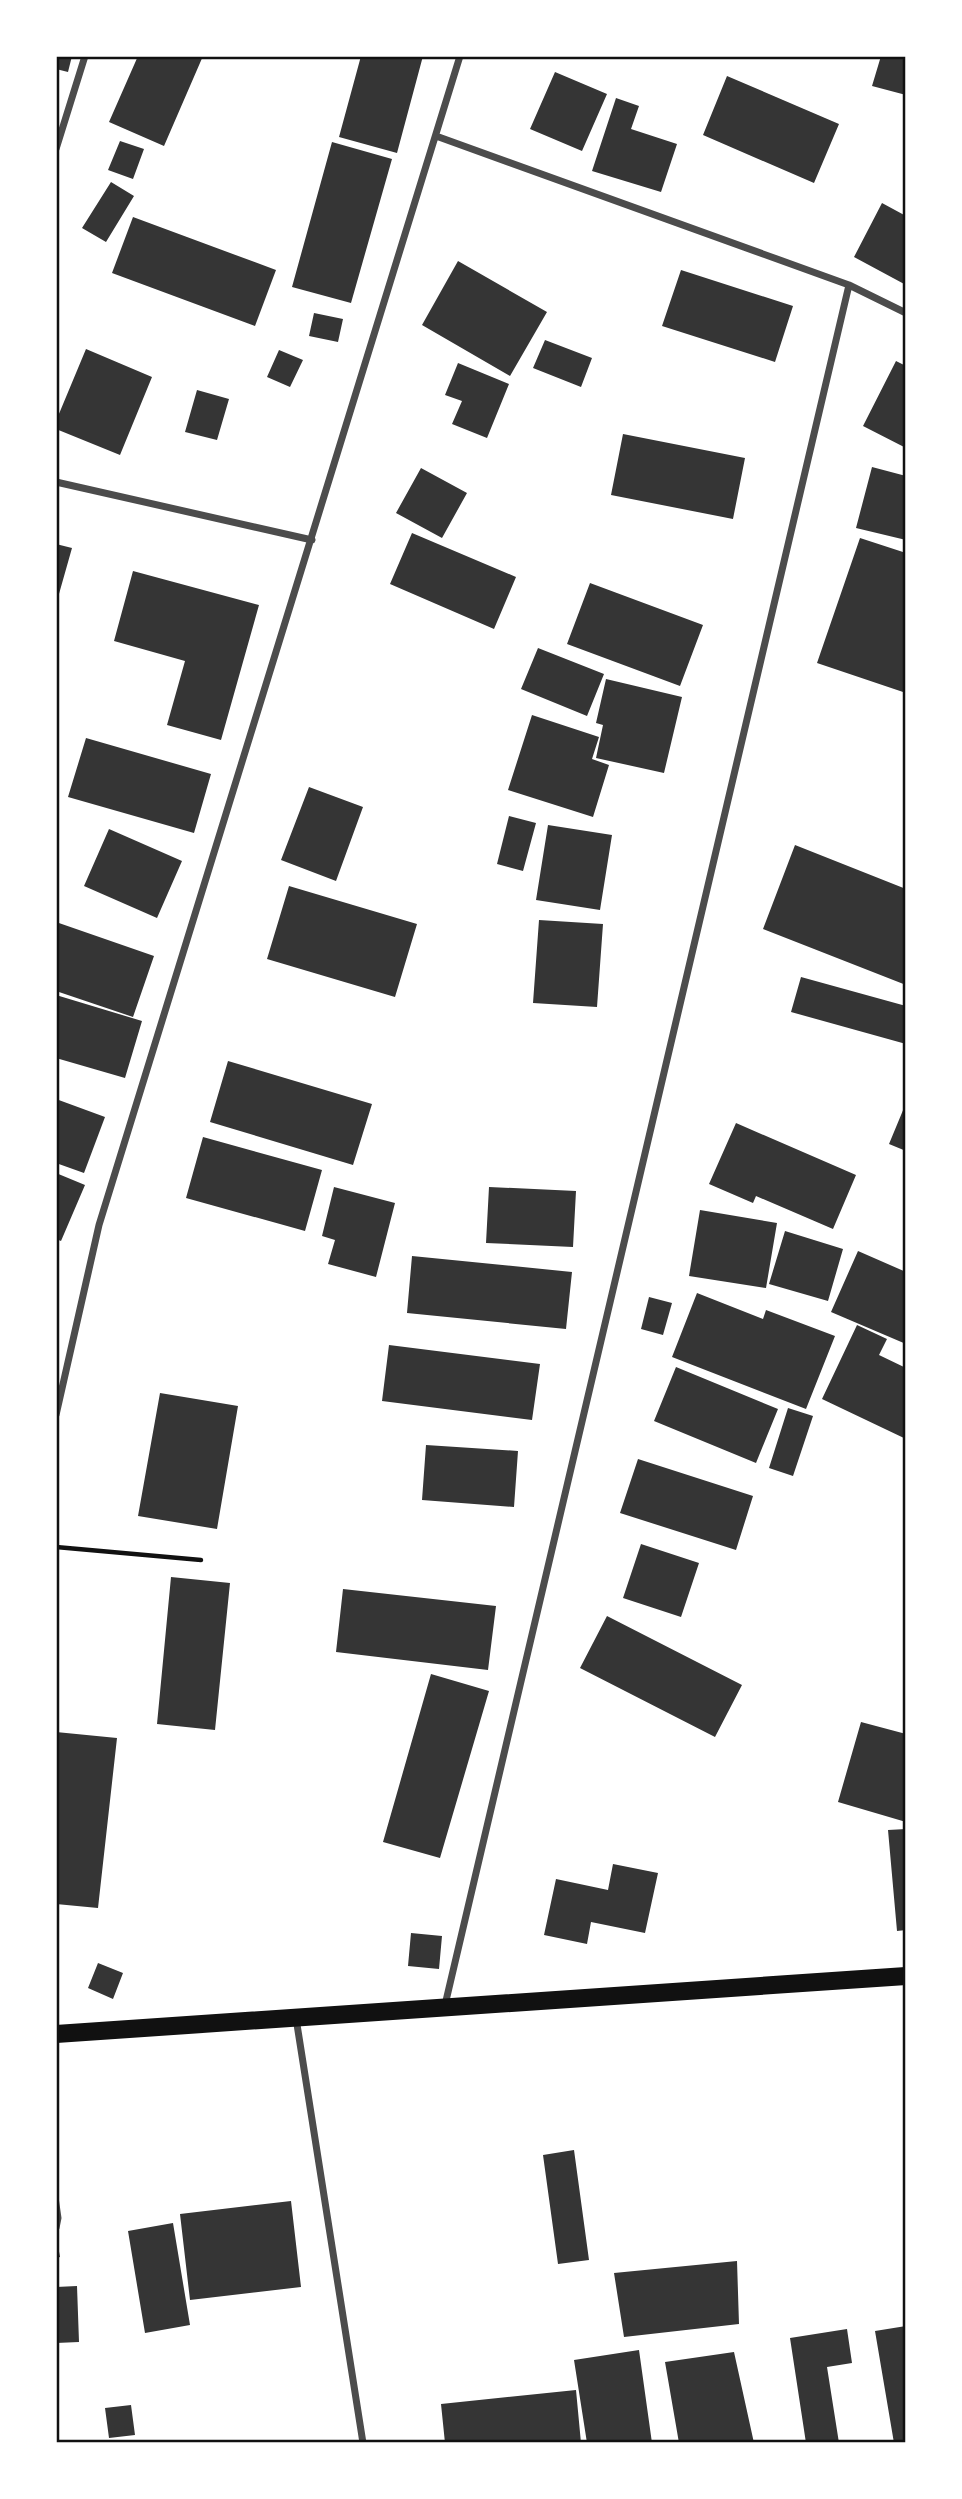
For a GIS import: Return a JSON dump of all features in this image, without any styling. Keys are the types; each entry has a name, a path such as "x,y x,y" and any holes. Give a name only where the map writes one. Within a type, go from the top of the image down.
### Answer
{"main road":[{"path":"56,2034 906,1976"}],"street":[{"path":"56,149 85,56"},
{"path":"56,1415 99,1225 460,56"},
{"path":"436,136 849,285 906,313"},
{"path":"445,2007 849,285"},
{"path":"56,482 312,540"},
{"path":"296,2017 363,2443"}],"lane":[{"path":"56,2197 59,2218 57,2228"}],"path":[{"path":"56,1547 201,1560"}],"building":[{"path":"56,56 72,56 68,72 56,69"},
{"path":"138,56 203,56 164,146 109,122"},
{"path":"361,56 423,56 397,153 339,137"},
{"path":"881,56 906,56 906,95 872,86"},
{"path":"555,72 607,94 582,151 530,129"},
{"path":"727,76 839,124 814,183 703,135"},
{"path":"616,98 639,106 631,129 677,144 661,192 592,171"},
{"path":"120,141 144,149 133,179 108,170"},
{"path":"332,142 392,159 351,303 292,287"},
{"path":"111,182 134,196 106,242 82,228"},
{"path":"882,203 906,216 906,285 854,257"},
{"path":"133,217 276,270 255,326 112,273"},
{"path":"458,261 547,312 510,376 422,325"},
{"path":"681,270 793,306 775,362 662,326"},
{"path":"314,313 343,319 338,342 309,336"},
{"path":"545,340 592,358 581,387 533,368"},
{"path":"86,349 152,377 120,455 56,429 56,421"},
{"path":"279,350 303,360 290,387 267,377"},
{"path":"896,361 906,366 906,448 863,426"},
{"path":"458,363 509,384 487,438 452,424 462,401 445,395"},
{"path":"197,390 229,399 217,440 185,432"},
{"path":"623,434 745,458 733,519 611,495"},
{"path":"872,467 906,476 906,540 856,528"},
{"path":"421,468 467,493 442,538 396,513"},
{"path":"412,533 516,577 494,629 390,584"},
{"path":"860,538 906,553 906,693 817,663"},
{"path":"56,544 72,548 57,601 56,601"},
{"path":"133,571 259,605 221,740 167,725 185,661 114,641"},
{"path":"590,583 703,625 680,686 567,644"},
{"path":"538,648 604,674 587,716 521,689"},
{"path":"606,679 682,697 664,773 596,758 603,725 596,723"},
{"path":"532,715 599,737 592,759 609,765 593,817 508,790"},
{"path":"86,738 211,774 194,833 68,797"},
{"path":"309,787 363,807 336,881 281,860"},
{"path":"509,816 536,823 523,871 497,864"},
{"path":"548,825 612,835 600,910 536,900"},
{"path":"109,829 182,861 157,918 84,886"},
{"path":"795,845 906,889 906,985 763,929"},
{"path":"289,886 417,924 395,997 267,959"},
{"path":"539,920 603,924 597,1007 533,1003"},
{"path":"56,922 154,956 133,1017 56,991"},
{"path":"801,977 906,1006 906,1044 791,1012"},
{"path":"56,995 142,1021 125,1078 56,1058"},
{"path":"228,1061 372,1104 353,1165 210,1122"},
{"path":"56,1099 105,1117 84,1173 56,1163"},
{"path":"906,1103 906,1151 889,1144"},
{"path":"736,1123 856,1175 833,1229 756,1196 753,1203 709,1184"},
{"path":"203,1137 322,1170 305,1231 186,1198"},
{"path":"56,1173 85,1185 61,1241 56,1239"},
{"path":"334,1187 395,1203 376,1277 328,1264 335,1240 322,1236"},
{"path":"489,1187 576,1191 573,1247 486,1243"},
{"path":"700,1210 777,1223 766,1288 689,1276"},
{"path":"785,1231 843,1249 828,1301 769,1284"},
{"path":"858,1251 906,1272 906,1344 831,1312"},
{"path":"412,1256 572,1272 566,1329 407,1313"},
{"path":"697,1293 763,1319 766,1310 835,1336 806,1409 672,1357"},
{"path":"649,1297 672,1303 663,1335 641,1329"},
{"path":"857,1325 887,1339 879,1355 906,1368 906,1439 822,1399"},
{"path":"389,1345 540,1364 532,1420 382,1401"},
{"path":"676,1367 778,1409 756,1463 654,1421"},
{"path":"160,1393 238,1406 217,1529 138,1516"},
{"path":"788,1408 813,1416 793,1476 769,1468"},
{"path":"426,1445 518,1451 514,1507 422,1500"},
{"path":"638,1459 753,1496 736,1550 620,1513"},
{"path":"641,1544 699,1563 681,1617 623,1598"},
{"path":"171,1577 230,1583 215,1730 157,1724"},
{"path":"343,1589 496,1606 488,1670 336,1652"},
{"path":"607,1616 742,1685 715,1737 580,1668"},
{"path":"431,1674 489,1691 440,1858 383,1842"},
{"path":"861,1722 906,1734 906,1822 838,1802"},
{"path":"56,1732 117,1738 98,1908 56,1904"},
{"path":"906,1829 906,1930 897,1931 888,1830"},
{"path":"613,1864 658,1873 645,1933 591,1922 587,1944 544,1935 556,1879 608,1890"},
{"path":"411,1933 442,1936 439,1969 408,1966"},
{"path":"98,1963 123,1973 113,1999 88,1988"},
{"path":"574,2150 589,2260 558,2264 543,2155"},
{"path":"291,2201 301,2287 190,2300 180,2214"},
{"path":"173,2223 190,2325 145,2333 128,2231"},
{"path":"56,2235 60,2257 56,2258"},
{"path":"737,2261 739,2324 624,2337 614,2273"},
{"path":"77,2286 79,2342 56,2343 56,2287"},
{"path":"906,2326 906,2443 894,2443 875,2331"},
{"path":"847,2329 852,2363 827,2367 839,2443 806,2443 790,2338"},
{"path":"639,2350 652,2443 587,2443 574,2360"},
{"path":"734,2352 754,2443 679,2443 665,2362"},
{"path":"576,2390 581,2443 445,2443 441,2404"},
{"path":"131,2405 135,2435 109,2438 105,2408"}]}
